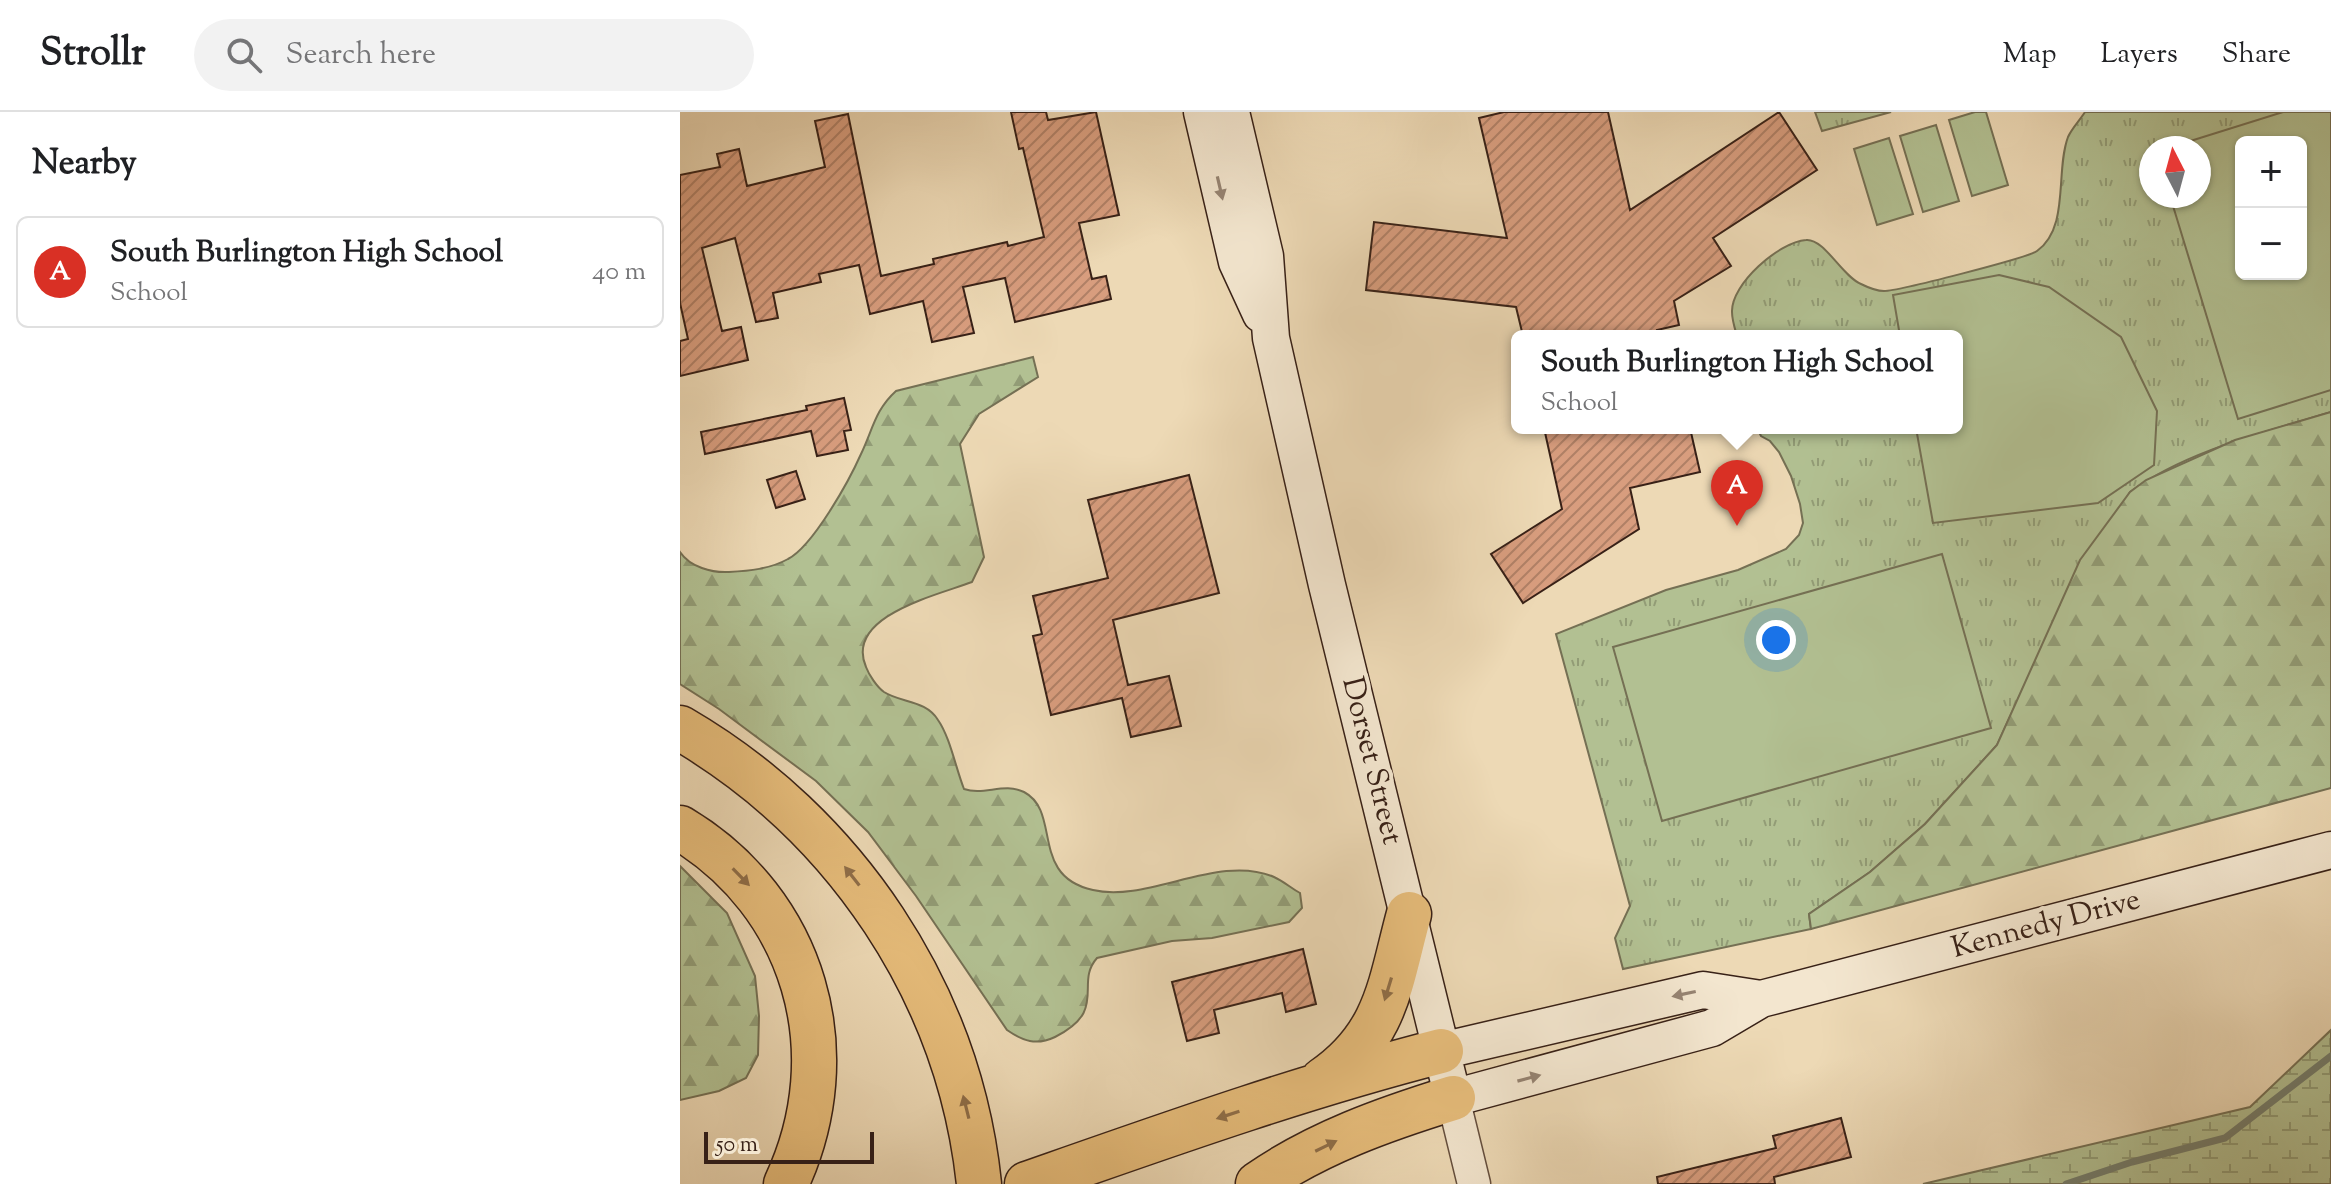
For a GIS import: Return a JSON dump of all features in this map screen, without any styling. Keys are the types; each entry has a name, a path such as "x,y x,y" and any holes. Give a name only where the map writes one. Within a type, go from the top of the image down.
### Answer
{"highway":[{"path":"680,728 731,761 780,800 838,857 882,917 924,989 947,1044 970,1125 979,1184"},
{"path":"680,828 722,858 768,908 790,947 805,989 815,1049 813,1090 806,1131 786,1184"},
{"path":"1300,1092 1335,1072 1367,1041 1380,1015 1409,914"},
{"path":"1035,1181 1300,1092 1441,1051"},
{"path":"1258,1184 1330,1143 1408,1111 1453,1098"}],"main road":[{"name":"Dorset Street","path":"1202,112 1237,262 1271,338"},
{"name":"Dorset Street","path":"1231,112 1265,256 1271,338 1327,585 1453,1098"},
{"name":"Kennedy Drive","path":"1453,1098 1712,1028 1761,999 2331,850"},
{"name":"Kennedy Drive","path":"1441,1051 1703,990 1761,999"}],"street":[{"name":"Dorset Street","path":"1453,1098 1474,1184"}],"green space":[{"path":"1815,112 1891,112 1822,131"},
{"path":"1986,112 2008,185 1972,196 1949,120"},
{"path":"2085,112 2331,112 2331,412 2201,454 2130,492 2031,671 1997,745 1925,824 1870,872 1809,914 1811,929 1623,969 1615,938 1630,906 1556,634 1666,590 1738,570 1786,549 1799,535 1803,523 1800,504 1779,452 1760,434 1963,434 1963,330 1735,330 1732,312 1739,289 1770,256 1806,240 1820,245 1854,280 1884,291 1962,274 2037,251 2047,241 2058,214 2068,137"},
{"path":"2283,112 2331,112 2331,390 2238,419 2174,208 2211,208 2211,136 2206,136"},
{"path":"1936,125 1959,201 1923,212 1900,136"},
{"path":"1889,138 1913,214 1877,225 1854,149"},
{"path":"1999,275 2049,287 2121,337 2157,411 2154,465 2098,503 1933,523 1917,434 1963,434 1963,330 1899,330 1893,295"},
{"path":"1033,357 1038,377 979,414 960,444 984,557 972,582 918,601 881,621 868,634 863,649 867,670 884,692 920,705 938,720 964,789 1016,789 1035,801 1042,814 1053,858 1061,872 1073,883 1093,890 1114,892 1137,890 1207,874 1253,871 1274,877 1300,893 1302,908 1289,922 1212,938 1172,941 1097,958 1088,978 1088,997 1081,1017 1055,1037 1036,1042 1007,1030 916,896 868,832 816,781 680,684 680,552 695,565 722,572 759,569 788,559 808,541 829,512 855,466 879,413 896,391"},
{"path":"2331,412 2331,788 1811,929 1809,914 1870,872 1925,824 1997,745 2080,560 2130,492 2146,480 2235,440"},
{"path":"1942,554 1991,728 1662,821 1613,647"},
{"path":"680,866 727,913 755,976 759,1016 758,1055 746,1078 719,1091 680,1100"},
{"path":"2331,1030 2331,1184 1923,1184 2250,1107"}],"building":[{"path":"1011,112 1046,112 1048,120 1096,112 1119,215 1079,223 1092,279 1106,276 1111,299 1015,322 1005,278 963,287 974,333 932,342 923,301 870,314 859,265 819,274 821,282 773,293 778,318 756,322 735,238 702,248 722,331 741,327 748,360 680,376 680,341 688,339 680,303 680,175 720,167 717,154 739,149 747,186 825,167 815,121 848,114 881,276 934,264 933,259 1044,237 1023,148 1019,149"},
{"path":"1504,112 1608,112 1630,210 1779,112 1817,170 1713,238 1731,266 1674,301 1679,325 1657,330 1522,330 1516,307 1366,290 1374,222 1507,238 1479,118"},
{"path":"844,398 851,430 844,431 848,450 817,456 811,431 705,454 701,432 807,410 806,406"},
{"path":"1545,434 1691,434 1700,472 1630,488 1639,529 1523,603 1491,554 1562,509"},
{"path":"796,471 805,499 776,508 767,480"},
{"path":"1189,475 1219,593 1113,620 1128,685 1169,676 1181,726 1131,737 1122,698 1051,715 1033,636 1042,634 1033,596 1108,578 1088,500"},
{"path":"1303,949 1316,1004 1286,1012 1282,993 1214,1010 1219,1033 1187,1041 1172,982"},
{"path":"1841,1118 1851,1157 1774,1177 1775,1184 1658,1184 1657,1177 1776,1148 1773,1136"}],"waterway":[{"path":"2066,1184 2132,1162 2225,1138 2331,1056"}],"place":[{"name":"South Burlington High School","path":"1737,526"}]}
